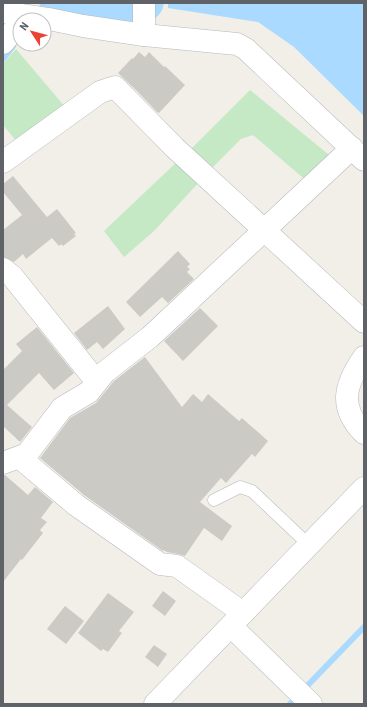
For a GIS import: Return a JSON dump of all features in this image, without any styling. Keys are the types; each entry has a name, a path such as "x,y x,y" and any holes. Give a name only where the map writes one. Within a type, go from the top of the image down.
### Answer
{"street":[{"path":"11,460 27,454 62,408 89,392 105,372 150,337 264,230 358,154 246,49 237,44 144,18 52,19"},
{"path":"3,43 12,32"},
{"path":"3,162 100,92 115,87 175,148 364,322"},
{"path":"3,269 12,276 97,382"},
{"path":"364,357 354,371 348,388 347,402 351,418 364,433"},
{"path":"11,460 160,564 177,566 237,620 311,704"},
{"path":"155,704 364,488"}],"lane":[{"path":"214,500 240,487 252,491 309,545"}],"green space":[{"path":"13,52 19,52 66,108 18,143 3,125 3,64"},
{"path":"250,90 334,159 309,183 253,135 241,139 211,169 190,150"},
{"path":"181,158 202,179 154,231 124,257 104,231"}],"water":[{"path":"168,3 364,3 364,116 294,47 258,22 168,8"}],"building":[{"path":"139,52 145,57 149,52 185,85 159,113 118,73"},
{"path":"13,176 47,217 57,209 76,233 74,234 76,236 63,246 61,244 59,246 52,238 26,259 23,254 14,262 3,257 3,230 22,215 3,192 3,184"},
{"path":"178,251 190,264 187,267 190,269 187,272 194,279 168,303 162,297 140,317 126,302"},
{"path":"108,306 125,329 103,349 97,342 87,350 74,333"},
{"path":"200,308 218,326 183,361 164,341"},
{"path":"37,327 74,373 54,390 39,373 7,405 32,427 20,442 3,426 3,370 22,351 16,344"},
{"path":"145,357 182,407 193,394 202,402 208,394 239,421 242,418 268,441 255,457 252,454 226,483 221,478 200,502 232,526 222,541 204,528 185,556 163,551 84,495 40,458 70,418 96,403 114,381"},
{"path":"3,475 5,475 28,495 35,487 53,502 41,518 47,522 40,530 43,533 3,582"},
{"path":"163,591 176,601 165,616 152,606"},
{"path":"108,593 134,612 119,631 122,633 108,652 103,649 101,651 78,633"},
{"path":"65,606 84,621 66,644 47,629"},
{"path":"154,645 167,654 158,667 145,657"}],"waterway":[{"path":"57,3 102,11 146,3"},
{"path":"3,59 12,47"},
{"path":"308,685 364,627"},
{"path":"290,704 293,701"}]}
